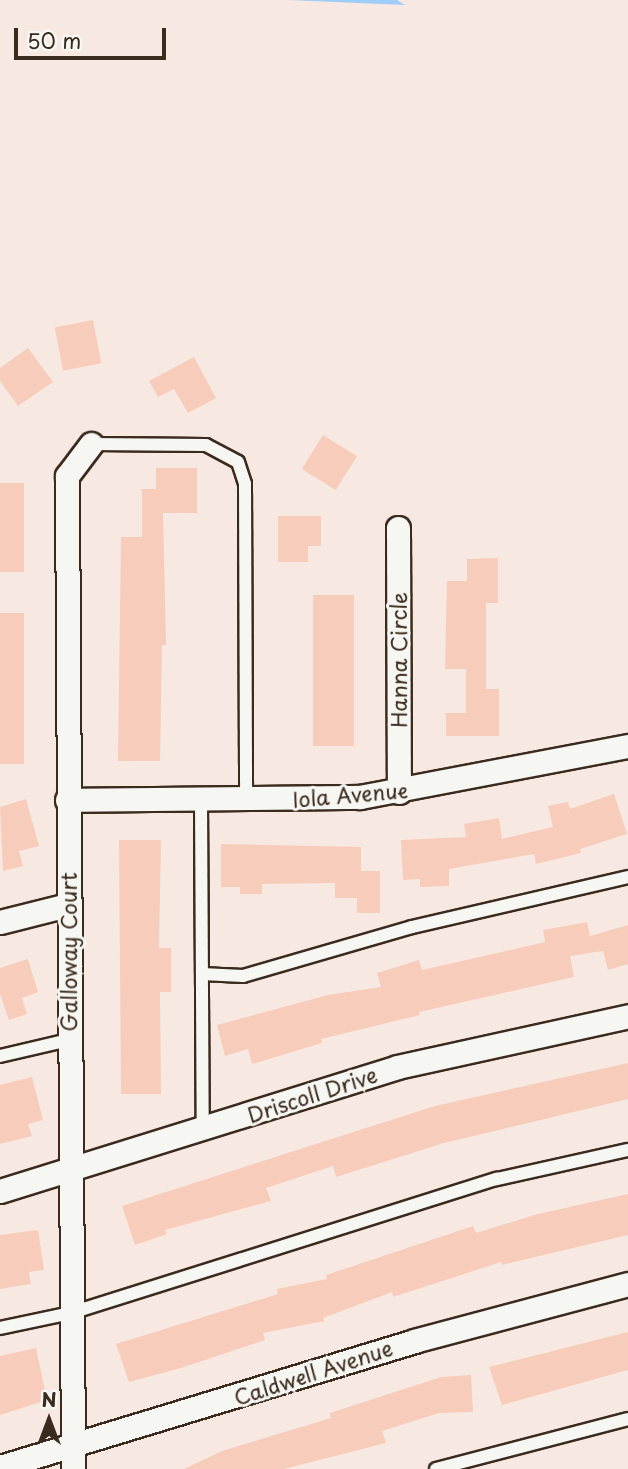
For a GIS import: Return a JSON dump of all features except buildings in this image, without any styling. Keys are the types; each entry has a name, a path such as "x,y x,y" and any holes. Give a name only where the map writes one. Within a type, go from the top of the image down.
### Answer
{"street":[{"name":"Galloway Court","path":"73,1459 67,905 67,477 91,444"},
{"name":"Hanna Circle","path":"398,528 399,792"},
{"name":"Iola Avenue","path":"67,800 360,797 399,792 628,746"},
{"path":"0,922 67,905"},
{"name":"Driscoll Drive","path":"0,1191 70,1172 397,1067 628,1016"},
{"name":"Caldwell Avenue","path":"0,1467 73,1459 414,1341 628,1284"}],"lane":[{"path":"91,444 206,445 237,462 245,484 246,800"},
{"path":"201,800 203,1128"},
{"path":"202,974 243,976 412,927 628,877"},
{"path":"0,1056 69,1040"},
{"path":"0,1328 71,1313 497,1179 628,1150"},
{"path":"436,1469 628,1419"}],"water":[{"path":"288,0 397,0 405,5"}]}
